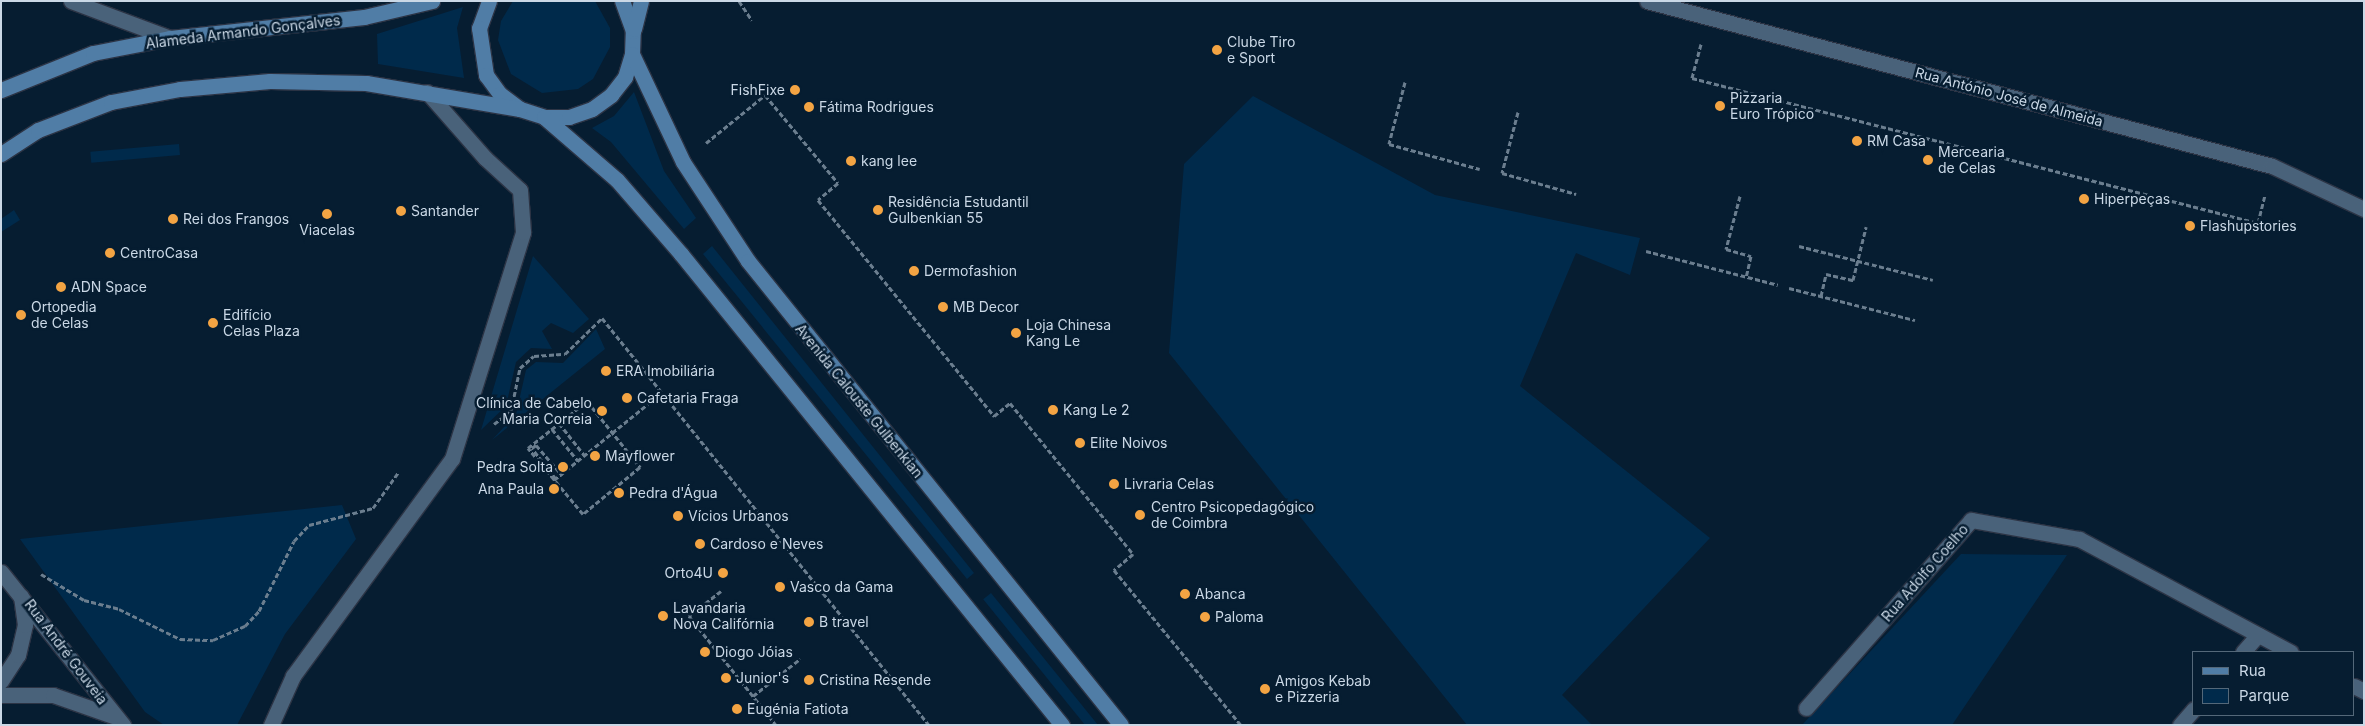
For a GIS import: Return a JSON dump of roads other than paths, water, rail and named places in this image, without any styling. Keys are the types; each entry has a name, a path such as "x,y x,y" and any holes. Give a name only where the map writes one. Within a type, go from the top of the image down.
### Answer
{"main road":[{"name":"Alameda Armando Gonçalves","path":"1,90 93,53 170,38 364,17 432,1"},
{"name":"Avenida Calouste Gulbenkian","path":"489,1 479,28 479,52 486,75 500,94 520,109 544,117 569,117 592,110 620,83 632,54 633,31 641,1"},
{"name":"Avenida Calouste Gulbenkian","path":"622,1 633,31"},
{"name":"Avenida Calouste Gulbenkian","path":"632,54 683,162 779,302 1121,725"},
{"path":"1,154 38,130 111,102 180,89 270,81 366,83 520,109"},
{"name":"Avenida Calouste Gulbenkian","path":"544,117 617,180 675,246 1062,725"}],"street":[{"path":"71,1 170,38"},
{"name":"Rua António José de Almeida","path":"1647,1 2272,166 2364,209"},
{"path":"271,725 292,676 452,459 523,232 520,190 485,158 427,92"},
{"name":"Rua Adolfo Coelho","path":"1806,708 1971,520 2079,539 2289,651"},
{"name":"Rua André Gouveia","path":"1,572 16,586 120,721"},
{"name":"Rua André Gouveia","path":"1,681 18,655 25,625 25,605 16,586"},
{"path":"2244,651 2258,635"},
{"name":"Rua André Gouveia","path":"1,695 53,694 120,721"},
{"path":"2180,725 2192,711"}],"place":[{"name":"Clube Tiro e Sport","path":"1217,50"},
{"name":"FishFixe","path":"795,90"},
{"name":"Pizzaria Euro Trópico","path":"1720,106"},
{"name":"Fátima Rodrigues","path":"809,107"},
{"name":"RM Casa","path":"1857,141"},
{"name":"Mercearia de Celas","path":"1928,160"},
{"name":"kang lee","path":"851,161"},
{"name":"Hiperpeças","path":"2084,199"},
{"name":"Residência Estudantil Gulbenkian 55","path":"878,210"},
{"name":"Santander","path":"401,211"},
{"name":"Viacelas","path":"327,214"},
{"name":"Rei dos Frangos","path":"173,219"},
{"name":"Flashupstories","path":"2190,226"},
{"name":"CentroCasa","path":"110,253"},
{"name":"Dermofashion","path":"914,271"},
{"name":"ADN Space","path":"61,287"},
{"name":"MB Decor","path":"943,307"},
{"name":"Ortopedia de Celas","path":"21,315"},
{"name":"Edifício Celas Plaza","path":"213,323"},
{"name":"Loja Chinesa Kang Le","path":"1016,333"},
{"name":"ERA Imobiliária","path":"606,371"},
{"name":"Cafetaria Fraga","path":"627,398"},
{"name":"Kang Le 2","path":"1053,410"},
{"name":"Clínica de Cabelo Maria Correia","path":"602,411"},
{"name":"Elite Noivos","path":"1080,443"},
{"name":"Mayflower","path":"595,456"},
{"name":"Pedra Solta","path":"563,467"},
{"name":"Livraria Celas","path":"1114,484"},
{"name":"Ana Paula","path":"554,489"},
{"name":"Pedra d'Água","path":"619,493"},
{"name":"Centro Psicopedagógico de Coimbra","path":"1140,515"},
{"name":"Vícios Urbanos","path":"678,516"},
{"name":"Cardoso e Neves","path":"700,544"},
{"name":"Orto4U","path":"723,573"},
{"name":"Vasco da Gama","path":"780,587"},
{"name":"Abanca","path":"1185,594"},
{"name":"Lavandaria Nova Califórnia","path":"663,616"},
{"name":"Paloma","path":"1205,617"},
{"name":"B travel","path":"809,622"},
{"name":"Diogo Jóias","path":"705,652"},
{"name":"Junior's","path":"726,678"},
{"name":"Cristina Resende","path":"809,680"},
{"name":"Amigos Kebab e Pizzeria","path":"1265,689"},
{"name":"Eugénia Fatiota","path":"737,709"}]}
